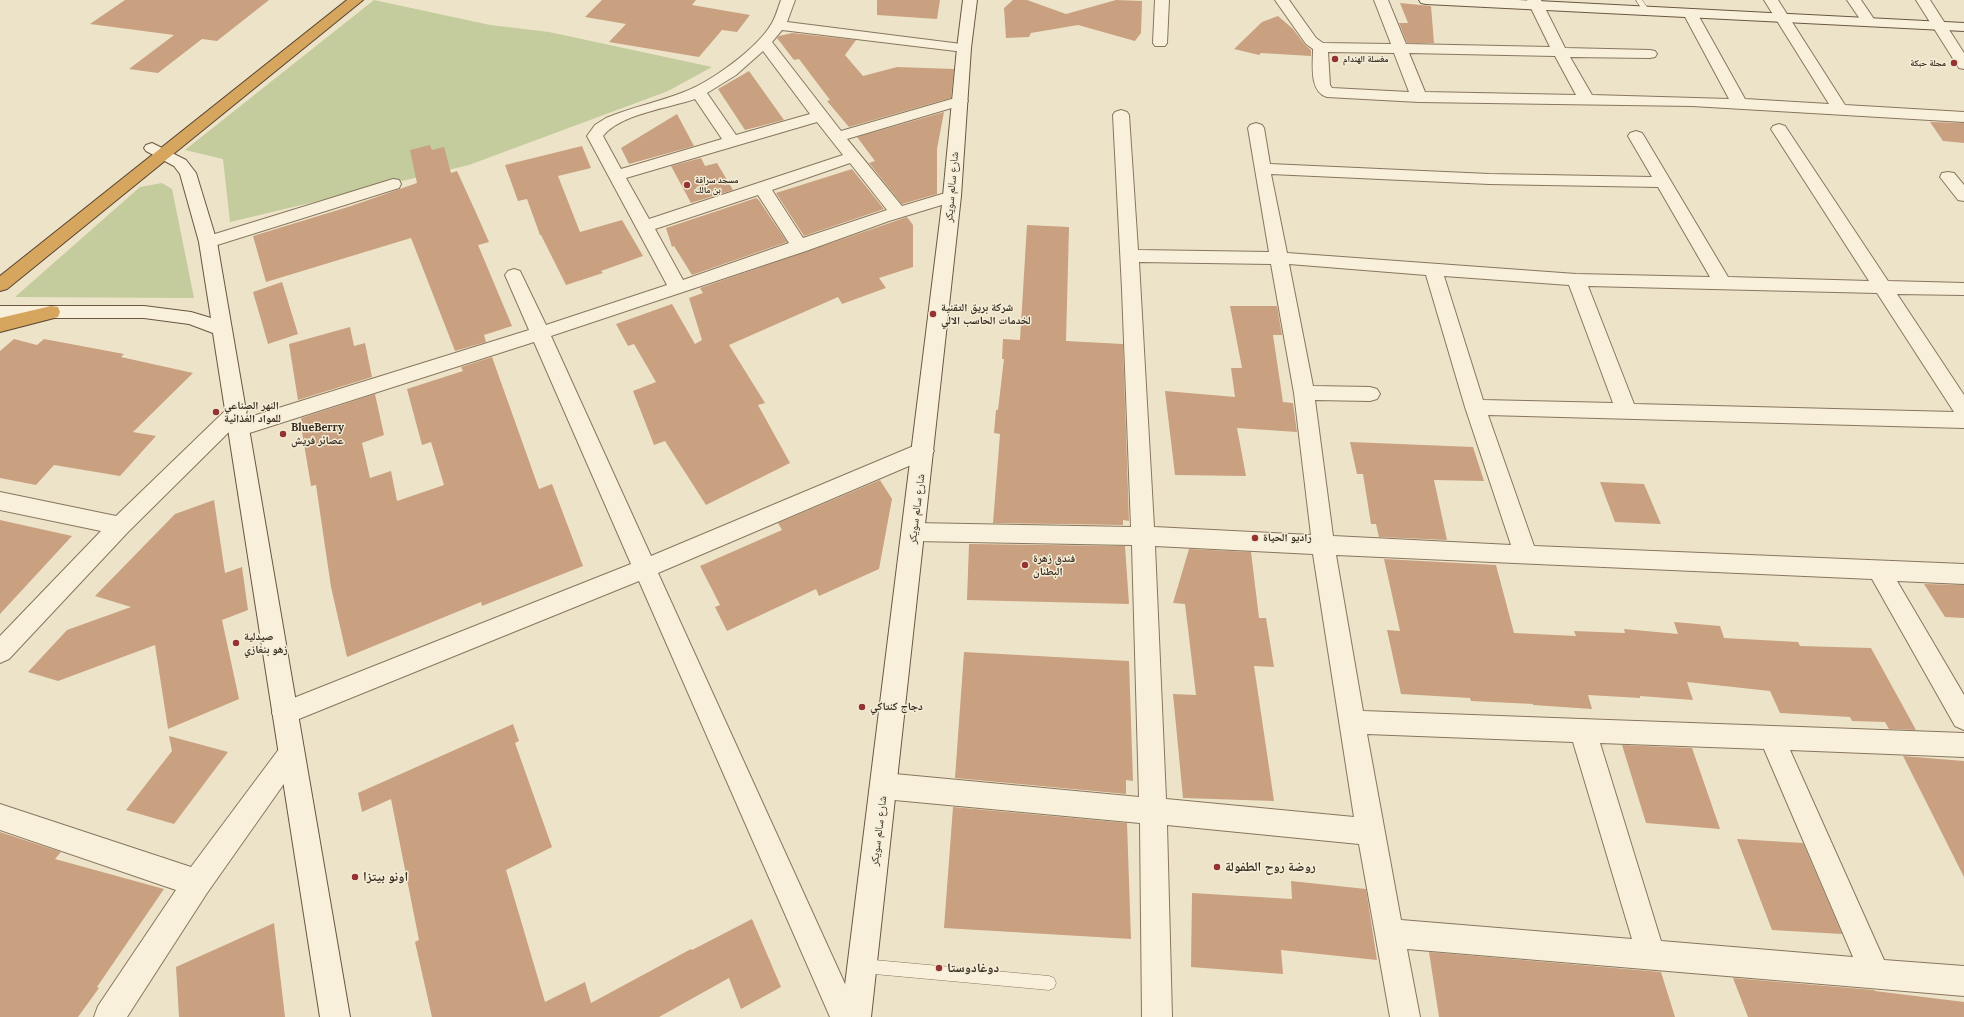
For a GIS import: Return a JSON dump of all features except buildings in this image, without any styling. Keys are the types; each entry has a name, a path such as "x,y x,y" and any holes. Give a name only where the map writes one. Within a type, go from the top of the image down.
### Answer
{"highway":[{"path":"0,285 158,151 341,0"},
{"path":"0,269 356,0"},
{"path":"0,325 51,312"}],"street":[{"path":"678,288 595,136 597,130 612,121 698,92 727,74 764,42 778,25 788,0"},
{"name":"شارع سالم سويكر","path":"856,1017 914,532 952,196 964,48 970,0"},
{"path":"1160,43 1162,0"},
{"path":"1282,0 1311,41 1320,47 1650,54"},
{"path":"1381,0 1420,97"},
{"path":"1426,0 1642,5 1690,13 1964,27"},
{"path":"1771,0 1840,109"},
{"path":"1854,0 1868,22"},
{"path":"1923,0 1964,65"},
{"path":"1535,3 1560,53 1586,98"},
{"path":"1690,13 1739,103"},
{"path":"778,25 964,48"},
{"path":"764,42 820,116 898,212"},
{"path":"1320,47 1322,86 1327,92 1339,94 1420,97 1586,98 1739,103 1964,117"},
{"path":"698,92 732,142"},
{"path":"838,137 960,101"},
{"path":"1121,115 1130,256 1144,536 1157,1017"},
{"path":"617,175 820,116"},
{"path":"1256,128 1262,169 1280,258 1304,393 1323,545 1370,832 1405,1017"},
{"path":"1779,129 1964,411"},
{"path":"1636,136 1722,282"},
{"path":"158,151 180,163 188,173 208,242 335,1017"},
{"path":"644,227 853,157"},
{"path":"1262,169 1490,179 1663,182"},
{"path":"1948,177 1964,196"},
{"path":"208,242 393,184"},
{"path":"762,188 800,247"},
{"path":"0,652 120,526 238,419 539,334 800,247 898,212 952,196"},
{"path":"1130,256 1280,258 1576,280 1722,282 1964,289"},
{"path":"1433,269 1475,407 1526,555"},
{"path":"514,275 643,568 845,1017"},
{"path":"1576,280 1626,410"},
{"path":"0,312 136,312 191,318 223,329"},
{"path":"1304,393 1370,394"},
{"path":"1475,407 1964,420"},
{"path":"285,713 643,568 923,451"},
{"path":"0,501 120,526"},
{"path":"914,532 1144,536 1526,555 1964,574"},
{"path":"1879,570 1964,718"},
{"path":"1352,722 1964,745"},
{"path":"1583,731 1651,955"},
{"path":"1772,738 1875,974"},
{"path":"109,1017 197,883 292,753"},
{"path":"884,786 1370,832"},
{"path":"0,817 197,883"},
{"path":"1389,933 1964,981"}],"lane":[{"path":"862,966 1049,983"}],"green space":[{"path":"374,0 490,25 549,32 712,67 668,91 469,165 230,222 223,159 185,150"},
{"path":"162,183 172,189 194,298 15,297 140,187"}],"place":[{"name":"مغسلة الهندام","path":"1335,59"},
{"name":"مجلة حبكة","path":"1954,63"},
{"name":"مسجد سراقة بن مالك","path":"687,185"},
{"name":"شركة بريق التقنية لخدمات الحاسب الالي","path":"933,314"},
{"name":"النهر الصناعي للمواد الغذائية","path":"216,412"},
{"name":"BlueBerry عصائر فريش","path":"283,434"},
{"name":"راديو الحياة","path":"1255,538"},
{"name":"فندق زهرة البطنان","path":"1025,565"},
{"name":"صيدلية زهو بنغازي","path":"236,643"},
{"name":"دجاج كنتاكي","path":"862,707"},
{"name":"روضة روح الطفولة","path":"1217,867"},
{"name":"اونو بيتزا","path":"355,877"},
{"name":"دوغادوستا","path":"939,968"}]}
